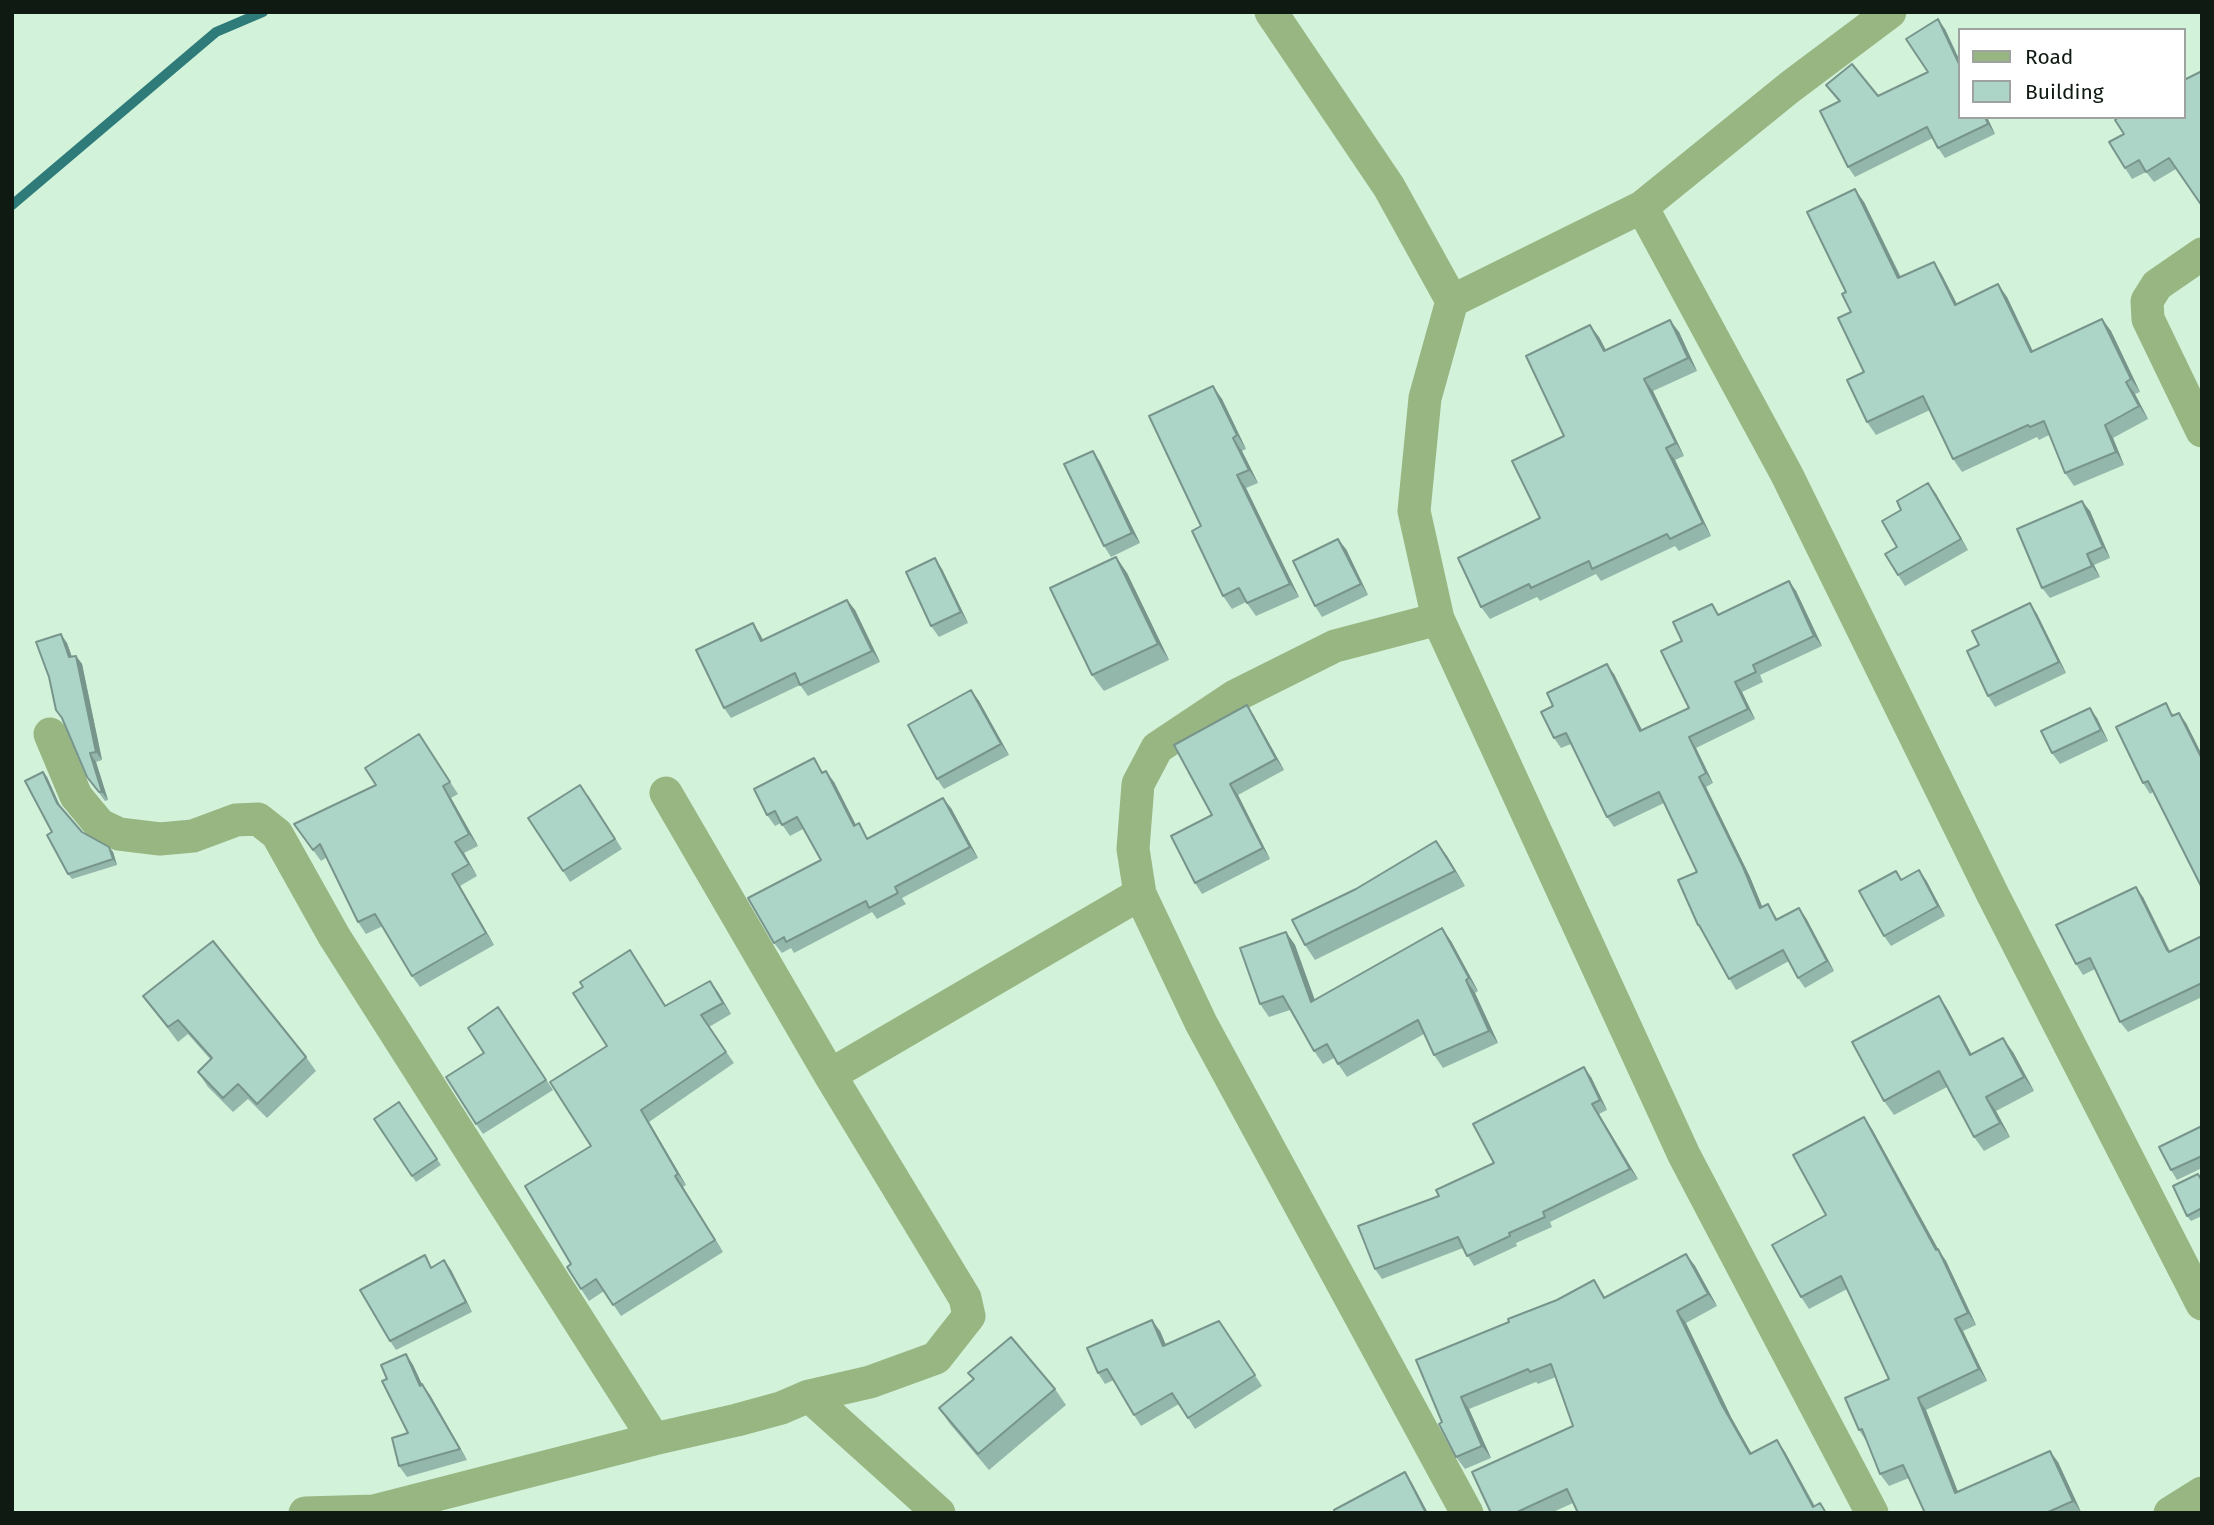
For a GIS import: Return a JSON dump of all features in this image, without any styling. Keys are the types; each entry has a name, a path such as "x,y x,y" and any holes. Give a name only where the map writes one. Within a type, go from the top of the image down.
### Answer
{"street":[{"path":"1271,12 1389,187 1452,301 1425,398 1413,511 1438,619 1685,1155 1872,1513"},
{"path":"1452,301 1642,207 1790,87 1889,12"},
{"path":"1642,207 1787,475 1993,895 2202,1304"},
{"path":"2202,254 2157,285 2147,301 2148,319 2202,431"},
{"path":"1438,619 1335,646 1235,696 1157,748 1138,784 1133,849 1140,894 1201,1023 1467,1513"},
{"path":"50,734 76,796 100,825 119,834 160,839 193,836 236,820 258,819 277,834 334,936 654,1439"},
{"path":"305,1513 374,1512 770,1411 809,1396 870,1382 936,1358 969,1316 965,1298 830,1075 666,793"},
{"path":"830,1075 1140,894"},
{"path":"809,1396 939,1513"},
{"path":"2170,1513 2202,1493"}],"building":[{"path":"1938,19 1958,62 1958,119 1986,119 1988,124 1938,148 1927,127 1848,167 1820,111 1840,101 1826,85 1852,64 1878,96 1928,72 1906,39"},
{"path":"2202,71 2202,206 2169,158 2146,172 2139,160 2125,168 2109,142 2124,134 2116,119 2186,119 2186,79"},
{"path":"1855,189 1898,278 1934,262 1955,305 1998,284 2031,352 2102,319 2131,379 2126,382 2139,406 2105,425 2116,452 2065,473 2044,421 2030,427 2028,425 1953,459 1923,396 1867,422 1847,380 1864,372 1838,318 1851,312 1842,294 1846,292 1807,212"},
{"path":"1670,320 1688,358 1644,379 1676,443 1666,448 1703,523 1670,539 1667,534 1592,569 1589,561 1531,588 1529,584 1481,607 1458,558 1540,518 1512,461 1564,436 1526,356 1590,325 1604,351"},
{"path":"1213,386 1237,435 1233,438 1249,470 1237,475 1290,584 1247,603 1239,588 1223,596 1192,531 1201,526 1149,416"},
{"path":"1093,451 1132,533 1104,546 1064,464"},
{"path":"1928,483 1961,539 1898,575 1885,554 1897,547 1882,521 1901,510 1897,501"},
{"path":"2082,501 2103,547 2087,554 2092,566 2042,588 2017,529"},
{"path":"1338,539 1361,584 1315,606 1293,561"},
{"path":"1116,557 1158,644 1092,675 1050,588"},
{"path":"935,558 961,612 931,626 906,572"},
{"path":"1789,581 1814,636 1753,665 1756,672 1735,682 1748,709 1689,737 1706,773 1699,777 1760,908 1768,904 1776,920 1799,908 1827,961 1798,978 1783,950 1729,979 1698,925 1678,880 1697,872 1659,792 1607,817 1566,733 1554,738 1541,712 1553,706 1547,693 1607,664 1640,731 1689,708 1661,651 1682,641 1673,622 1712,604 1718,615"},
{"path":"847,600 872,651 800,685 795,673 724,708 696,650 753,623 761,641"},
{"path":"2030,603 2059,662 1988,696 1967,651 1979,645 1972,631"},
{"path":"61,634 69,657 76,656 96,752 90,753 102,792 99,792 87,777 56,710 49,677 36,642"},
{"path":"971,690 1001,744 937,779 908,725"},
{"path":"2166,703 2172,716 2179,713 2202,759 2202,888 2148,781 2143,783 2116,727"},
{"path":"1247,705 1276,759 1230,784 1263,848 1195,883 1171,836 1212,815 1174,745"},
{"path":"2090,708 2101,730 2052,753 2041,731"},
{"path":"419,734 450,782 443,786 469,834 455,842 469,864 452,874 486,933 412,976 375,914 358,922 320,844 313,850 294,824 376,785 365,768"},
{"path":"814,758 822,773 826,771 854,826 859,823 867,839 943,798 970,847 895,887 898,893 869,908 866,901 786,942 784,937 774,943 748,898 821,860 797,817 782,825 775,811 767,815 754,789"},
{"path":"43,772 57,803 82,832 109,847 113,859 68,874 47,835 52,832 25,781"},
{"path":"580,785 615,839 563,871 528,818"},
{"path":"1436,841 1455,871 1305,945 1292,920 1356,889"},
{"path":"1919,870 1938,906 1884,936 1859,891 1896,871 1901,880"},
{"path":"2136,887 2169,952 2202,936 2202,983 2120,1022 2090,958 2076,964 2056,925"},
{"path":"1442,928 1469,978 1466,980 1489,1031 1434,1055 1418,1020 1338,1064 1327,1044 1314,1051 1283,996 1260,1004 1240,948 1286,932 1311,1002"},
{"path":"213,941 306,1057 257,1104 238,1084 223,1098 198,1072 212,1058 178,1020 168,1027 143,996"},
{"path":"630,950 665,1006 710,981 723,1003 701,1015 726,1052 641,1110 678,1174 675,1176 715,1240 613,1305 596,1279 581,1289 567,1267 571,1264 525,1186 591,1146 550,1082 607,1046 573,993 583,987 580,982"},
{"path":"1939,996 1970,1055 2003,1038 2024,1077 1986,1097 2000,1123 1974,1137 1939,1071 1884,1101 1852,1042"},
{"path":"498,1007 546,1080 476,1124 446,1077 484,1053 468,1028"},
{"path":"1584,1067 1600,1100 1592,1104 1630,1169 1543,1212 1545,1217 1467,1256 1458,1237 1375,1269 1358,1226 1439,1196 1436,1190 1494,1163 1473,1124"},
{"path":"399,1102 437,1159 412,1176 374,1119"},
{"path":"1864,1117 1936,1250 1938,1249 1968,1313 1955,1319 1979,1369 1918,1398 1955,1493 2050,1451 2073,1501 2046,1513 1925,1513 1903,1465 1880,1474 1862,1429 1859,1430 1845,1398 1889,1379 1841,1276 1801,1297 1772,1245 1826,1215 1793,1155"},
{"path":"2202,1126 2202,1156 2171,1170 2159,1147"},
{"path":"2198,1174 2202,1181 2202,1208 2187,1216 2173,1186"},
{"path":"1686,1254 1708,1294 1677,1311 1722,1405 1750,1454 1777,1440 1813,1507 1820,1503 1826,1513 1578,1513 1567,1489 1515,1513 1491,1513 1472,1472 1573,1426 1551,1364 1530,1372 1528,1369 1461,1397 1482,1446 1456,1457 1439,1424 1442,1422 1416,1360 1509,1322 1508,1319 1557,1300 1594,1280 1604,1298"},
{"path":"425,1255 431,1268 444,1260 466,1302 390,1341 360,1290"},
{"path":"1152,1320 1163,1346 1219,1321 1255,1375 1188,1418 1172,1393 1134,1415 1107,1369 1098,1373 1087,1348"},
{"path":"1011,1337 1055,1389 978,1454 939,1408 974,1379 968,1373"},
{"path":"406,1354 420,1386 422,1384 460,1449 399,1466 392,1438 408,1433 382,1381 387,1379 381,1365"},
{"path":"1405,1472 1426,1513 1335,1513 1334,1510"}],"waterway":[{"path":"12,205 216,32 263,12"}]}
